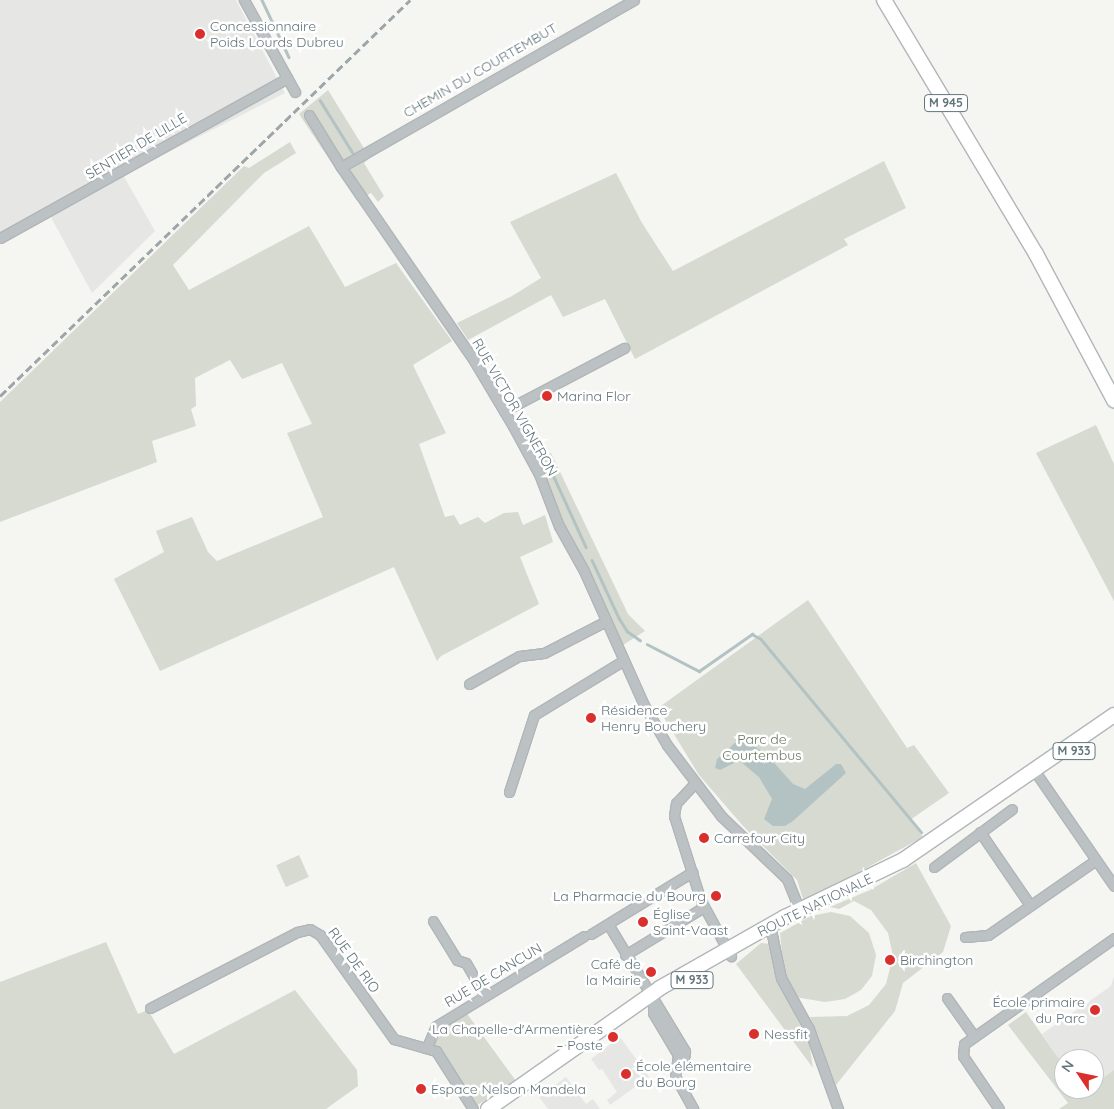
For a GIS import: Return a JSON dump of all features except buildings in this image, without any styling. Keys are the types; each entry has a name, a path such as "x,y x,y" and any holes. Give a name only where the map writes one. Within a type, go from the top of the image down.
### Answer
{"main road":[{"name":"M 945","path":"884,0 1036,254 1114,400"},
{"name":"ROUTE NATIONALE","path":"1036,773 1114,714"},
{"name":"ROUTE NATIONALE","path":"488,1109 651,999 772,928 903,860 1114,723"},
{"name":"ROUTE NATIONALE","path":"502,1109 651,999"}],"street":[{"path":"244,0 295,92"},
{"name":"CHEMIN DU COURTEMBUT","path":"341,167 634,0"},
{"name":"SENTIER DE LILLE","path":"0,238 287,78"},
{"name":"RUE VICTOR VIGNERON","path":"309,115 341,167 473,359 504,410 540,474 559,526 655,726 694,784 732,828 787,879 801,913"},
{"path":"504,410 624,348"},
{"path":"469,684 519,656 544,653 606,621"},
{"path":"509,792 534,715 624,660"},
{"path":"1036,773 1114,886"},
{"path":"694,784 679,800 674,812 704,907 729,953"},
{"path":"934,867 1012,809"},
{"path":"980,832 1030,905"},
{"path":"965,937 988,935 1096,860"},
{"name":"RUE DE CANCUN","path":"427,1047 436,1026 692,872"},
{"path":"625,954 704,907"},
{"path":"433,921 456,960 466,963 485,996"},
{"path":"608,924 684,1052 684,1059 675,1068 675,1076 693,1109"},
{"path":"772,928 781,978 809,1029 838,1109"},
{"name":"RUE DE RIO","path":"150,1008 297,932 310,929 320,935 394,1039 427,1047"},
{"path":"999,1109 962,1054 964,1044 1114,938"},
{"path":"947,998 974,1036"},
{"path":"427,1047 438,1054 474,1109"}],"shaded area":[{"path":"0,0 236,0 285,93 123,175 155,231 92,293 46,208 0,232"},
{"path":"745,739 768,756 793,784 805,789 836,764 841,764 846,773 793,821 785,826 773,826 764,819 772,799 759,777 741,762 736,762 720,770 715,768 717,759 737,741"},
{"name":"École primaire du Parc","path":"1114,976 1114,1070 1104,1077 1104,1049 1054,1049 1054,1051 1042,1034 1111,986"},
{"name":"École élémentaire du Bourg","path":"620,1037 649,1077 610,1105 607,1100 617,1092 602,1069 599,1070 591,1059"},
{"path":"566,1077 586,1104 593,1099 600,1109 548,1109 539,1097"}],"green space":[{"path":"328,90 370,158 364,163 384,196 378,202 371,193 357,201 299,114"},
{"path":"290,142 296,153 264,173 173,265 189,290 309,226 345,287 396,263 452,341 413,365 446,433 419,444 445,517 454,515 460,525 478,517 485,523 504,513 518,512 523,525 545,515 553,542 520,557 539,604 441,656 437,661 394,567 160,671 114,579 164,552 156,531 192,517 208,552 217,561 323,517 287,433 312,424 282,363 242,379 230,360 195,378 196,406 191,409 196,426 152,441 157,462 0,522 0,402 244,166 249,168"},
{"path":"884,161 906,208 844,239 848,245 635,359 605,299 563,317 551,295 468,340 457,323 512,296 541,278 510,222 616,173 642,223 673,271"},
{"path":"1096,425 1114,464 1114,601 1036,453"},
{"path":"551,453 628,614 645,631 623,645 568,538 537,460"},
{"name":"Parc de Courtembus","path":"808,600 907,748 914,745 949,793 910,820 923,837 804,902 797,880 744,827 699,775 658,708"},
{"path":"299,855 309,877 286,887 276,865"},
{"path":"916,863 951,926 943,952 903,983 895,1011 836,1085 810,1017 847,1016 869,1005 886,984 893,956 888,933 871,910 854,901 839,909 830,907 870,890"},
{"path":"831,912 850,916 869,933 876,955 872,976 861,990 845,999 825,1002 795,997 784,972 780,933 811,916"},
{"path":"106,942 138,1014 148,1010 174,1054 295,990 357,1070 358,1086 326,1109 0,1109 0,982"},
{"path":"761,943 770,944 780,986 809,1043 813,1068 736,964"},
{"path":"465,1011 516,1081 476,1106 432,1042 436,1030"},
{"path":"1026,1012 1054,1052 1054,1085 1008,1025"},
{"path":"1114,1070 1114,1109 1059,1109 1068,1103 1065,1099 1104,1099 1104,1077"}],"waterway":[{"path":"262,0 289,57"},
{"path":"320,100 353,153"},
{"path":"554,477 586,547"},
{"path":"592,560 619,618 627,631 640,640"},
{"path":"647,644 699,671 752,634 761,639 921,832"}],"railway":[{"path":"0,396 410,0"}],"place":[{"name":"Concessionnaire Poids Lourds Dubreu","path":"200,34"},
{"name":"Marina Flor","path":"547,396"},
{"name":"Résidence Henry Bouchery","path":"591,718"},
{"name":"Carrefour City","path":"704,838"},
{"name":"La Pharmacie du Bourg","path":"716,896"},
{"name":"Église Saint-Vaast","path":"643,922"},
{"name":"Birchington","path":"890,960"},
{"name":"Café de la Mairie","path":"651,972"},
{"name":"École primaire du Parc","path":"1095,1010"},
{"name":"Nessfit","path":"754,1034"},
{"name":"La Chapelle-d'Armentières – Poste","path":"613,1037"},
{"name":"École élémentaire du Bourg","path":"626,1074"},
{"name":"Espace Nelson Mandela","path":"421,1089"}]}
